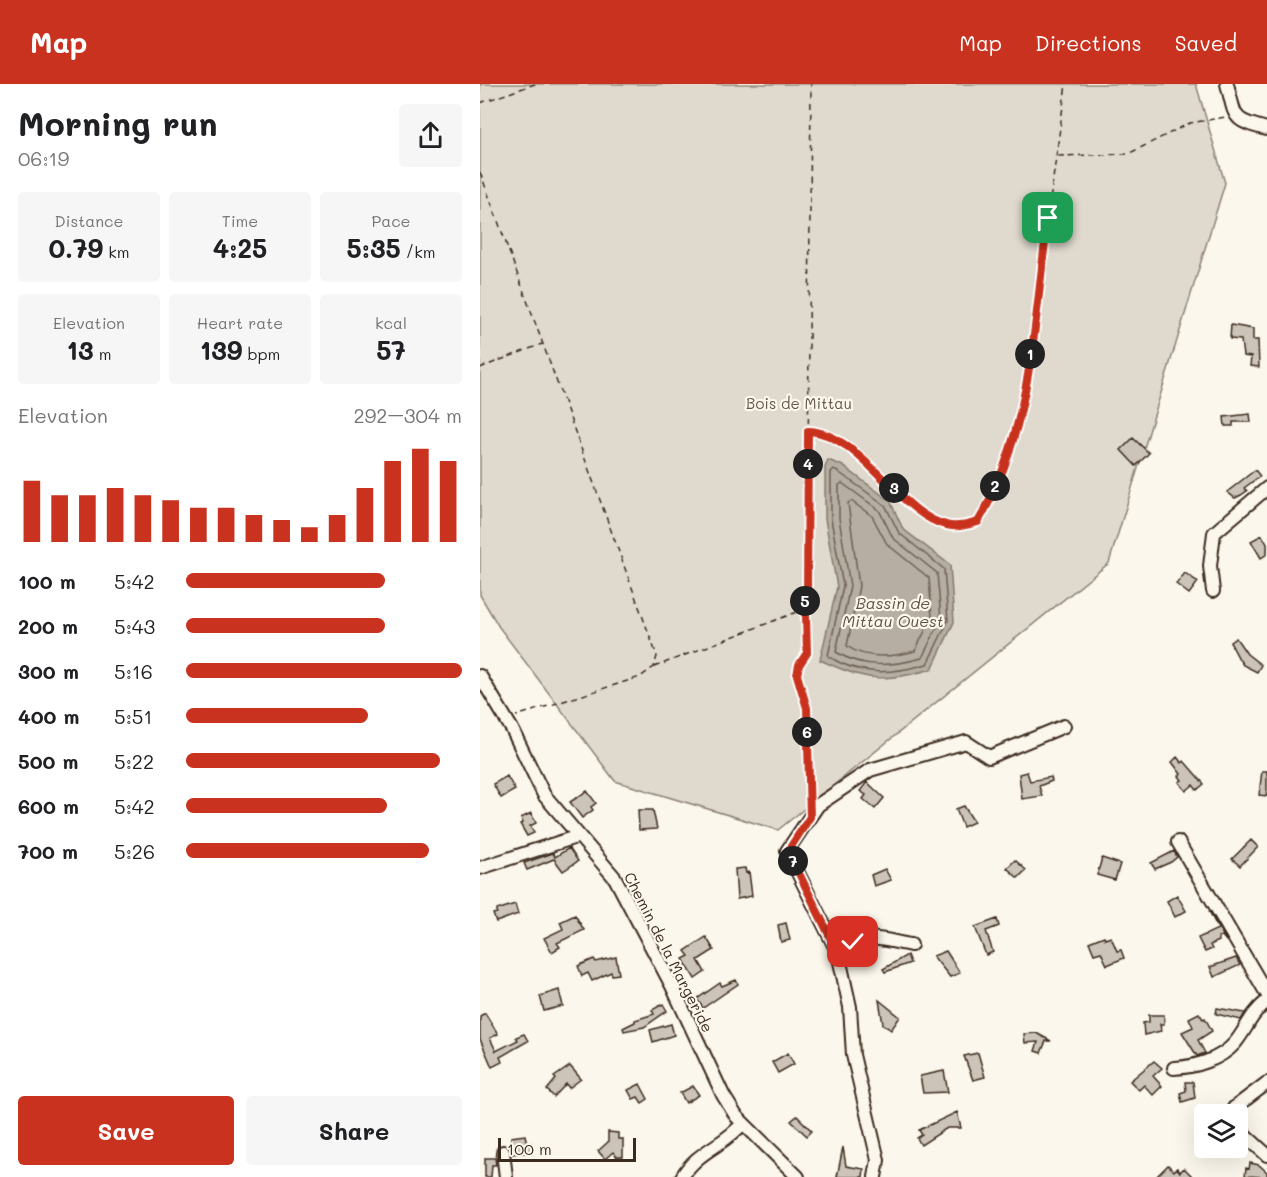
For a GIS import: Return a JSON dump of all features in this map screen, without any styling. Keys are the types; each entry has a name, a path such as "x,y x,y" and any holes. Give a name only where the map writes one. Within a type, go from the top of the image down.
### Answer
{"street":[{"path":"1227,84 1236,116 1242,123 1267,129"},
{"path":"1213,591 1210,566 1214,533 1267,488"},
{"name":"Chemin de la Margeride","path":"480,676 507,719 544,795 615,878 672,986 723,1095 743,1123 798,1177"},
{"path":"875,1177 878,1160 853,1055 850,1007 838,953 788,851 818,805 870,770 966,742 989,757 1064,726"},
{"path":"480,868 579,836"},
{"path":"1178,842 1267,994"},
{"path":"838,953 853,942 872,937 888,938 911,945"},
{"path":"1174,1068 1194,1067 1222,1053 1235,1042 1253,1012 1267,1001"},
{"path":"1239,1104 1267,1083"},
{"path":"682,1177 699,1155 736,1132 743,1123"},
{"path":"1248,1138 1267,1155"},
{"path":"503,1152 506,1177"}],"path":[{"path":"480,103 534,84"},
{"path":"507,719 640,677 654,668 802,610 807,596 811,84"},
{"path":"808,431 822,431 849,450 927,518 946,526 978,522 1007,458 1021,413 1066,84"},
{"path":"1057,156 1128,154 1190,123 1236,116"},
{"path":"480,172 654,644 657,656 654,668"},
{"path":"480,368 543,344"},
{"path":"802,610 806,615 807,653 799,665 797,675 807,708 810,817"}],"green space":[{"name":"Bois de Mittau","path":"480,84 1196,84 1225,183 1109,563 778,830 615,781 499,627 480,595"}],"water":[{"name":"Bassin de Mittau Ouest","path":"828,460 843,466 890,501 903,529 950,565 954,622 932,669 900,676 875,678 850,672 820,660 837,587 825,519 825,468"}],"building":[{"path":"1231,325 1253,329 1253,340 1258,340 1259,367 1250,366 1251,357 1243,356 1241,340 1230,339"},
{"path":"1250,414 1251,422 1233,422 1233,426 1225,426 1224,417"},
{"path":"1133,438 1149,453 1136,466 1121,450"},
{"path":"1255,470 1260,476 1244,488 1247,491 1235,498 1227,492"},
{"path":"1262,535 1267,544 1267,554 1261,558 1251,541"},
{"path":"1185,573 1198,582 1189,594 1176,584"},
{"path":"1236,638 1247,654 1261,665 1257,672 1243,665 1239,659 1230,642"},
{"path":"1177,757 1182,763 1184,761 1204,784 1197,790 1193,785 1186,791 1179,782 1182,780 1179,776 1181,774 1172,762"},
{"path":"1262,771 1267,771 1267,796 1259,795"},
{"path":"1027,772 1030,781 1051,777 1052,781 1039,786 1042,796 1022,799 1019,774"},
{"path":"507,776 515,790 501,798 493,784"},
{"path":"867,782 884,798 875,809 863,799 866,795 860,791"},
{"path":"587,791 596,803 591,807 593,810 582,818 570,802"},
{"path":"964,806 974,822 963,827 956,809"},
{"path":"638,810 653,810 657,829 639,830"},
{"path":"531,813 536,823 530,826 534,833 527,836 520,824 523,823 521,818"},
{"path":"1251,840 1258,847 1240,866 1232,859"},
{"path":"569,848 578,861 563,871 554,859 527,870 524,863 553,853 555,857"},
{"path":"1174,851 1177,857 1155,869 1151,863"},
{"path":"1102,858 1120,864 1115,880 1097,875"},
{"path":"1015,860 1026,870 1018,878 1007,868"},
{"path":"745,868 746,873 749,872 752,896 737,899 735,869"},
{"path":"885,869 891,880 874,886 871,875"},
{"path":"1177,895 1186,911 1175,917 1167,901"},
{"path":"515,904 518,914 496,922 493,914 497,913 497,910"},
{"path":"1209,911 1227,942 1222,936 1218,937 1219,941 1210,945 1212,949 1205,952 1198,938 1218,929"},
{"path":"575,915 584,930 557,943 560,947 552,952 544,938 563,929 560,922"},
{"path":"997,919 999,926 986,931 993,952 986,955 975,927"},
{"path":"786,923 790,940 781,942 778,925"},
{"path":"1104,936 1105,939 1111,937 1117,951 1121,950 1124,958 1107,965 1101,952 1094,954 1089,942"},
{"path":"706,937 714,950 698,960 705,972 695,979 683,959 689,956 685,951"},
{"path":"946,951 960,973 950,977 933,956"},
{"path":"907,955 910,963 885,972 883,969"},
{"path":"616,957 619,974 612,975 611,972 592,981 588,973 582,976 578,966 594,959 596,962"},
{"path":"1236,958 1240,965 1214,977 1210,967"},
{"path":"736,980 738,984 703,1008 697,999 720,983 722,986"},
{"path":"559,990 563,1006 544,1011 540,996"},
{"path":"879,1000 900,1017 891,1030 883,1024"},
{"path":"663,1004 667,1011 644,1027 624,1031 623,1028 635,1020 654,1014 652,1010"},
{"path":"1217,1008 1245,1013 1241,1020 1216,1014"},
{"path":"485,1013 498,1034 490,1038 496,1051 518,1040 516,1037 524,1034 528,1041 500,1057 502,1062 492,1067 480,1039 480,1016"},
{"path":"1199,1013 1203,1019 1205,1018 1212,1031 1198,1040 1205,1053 1197,1056 1182,1032 1193,1027 1189,1018"},
{"path":"1149,1015 1164,1015 1164,1024 1160,1024 1161,1031 1144,1035 1143,1023 1149,1022"},
{"path":"671,1024 674,1035 653,1042 650,1030"},
{"path":"1036,1033 1051,1041 1046,1041 1041,1053 1035,1051 1038,1042 1025,1043 1024,1034"},
{"path":"788,1053 794,1064 778,1073 772,1062"},
{"path":"978,1053 985,1077 973,1080 964,1056"},
{"path":"1154,1061 1162,1068 1153,1076 1162,1086 1153,1095 1144,1085 1139,1090 1130,1081"},
{"path":"570,1066 581,1079 569,1088 566,1084 554,1097 547,1090 556,1079 554,1077"},
{"path":"944,1071 948,1092 923,1093 920,1076"},
{"path":"1185,1082 1193,1082 1195,1098 1182,1102 1180,1093 1186,1091"},
{"path":"640,1084 648,1099 642,1103 638,1097 633,1099 628,1090"},
{"path":"693,1086 699,1095 686,1103 680,1093"},
{"path":"957,1112 961,1128 947,1128 921,1145 917,1138 922,1135 919,1130"},
{"path":"797,1116 812,1131 807,1136 791,1121"},
{"path":"608,1132 618,1133 618,1139 623,1139 623,1157 617,1157 613,1152 605,1159 598,1151 608,1142"},
{"path":"525,1135 527,1144 531,1143 532,1152 512,1154 511,1137"},
{"path":"843,1147 846,1166 864,1169 863,1177 837,1177"},
{"path":"485,1158 495,1158 496,1165 492,1165 491,1177 485,1177"},
{"path":"1250,1163 1259,1165 1267,1172 1267,1177 1245,1176 1246,1168 1249,1169"},
{"path":"1168,1165 1174,1171 1177,1168 1180,1172 1184,1168 1193,1177 1156,1177"}],"route":[{"path":"853,942 838,953 788,851 810,817 807,708 805,694 797,675 799,665 807,653 806,615 802,610 807,596 808,431 822,431 849,450 927,518 946,526 962,526 978,522 1007,458 1021,413 1048,218"}]}
